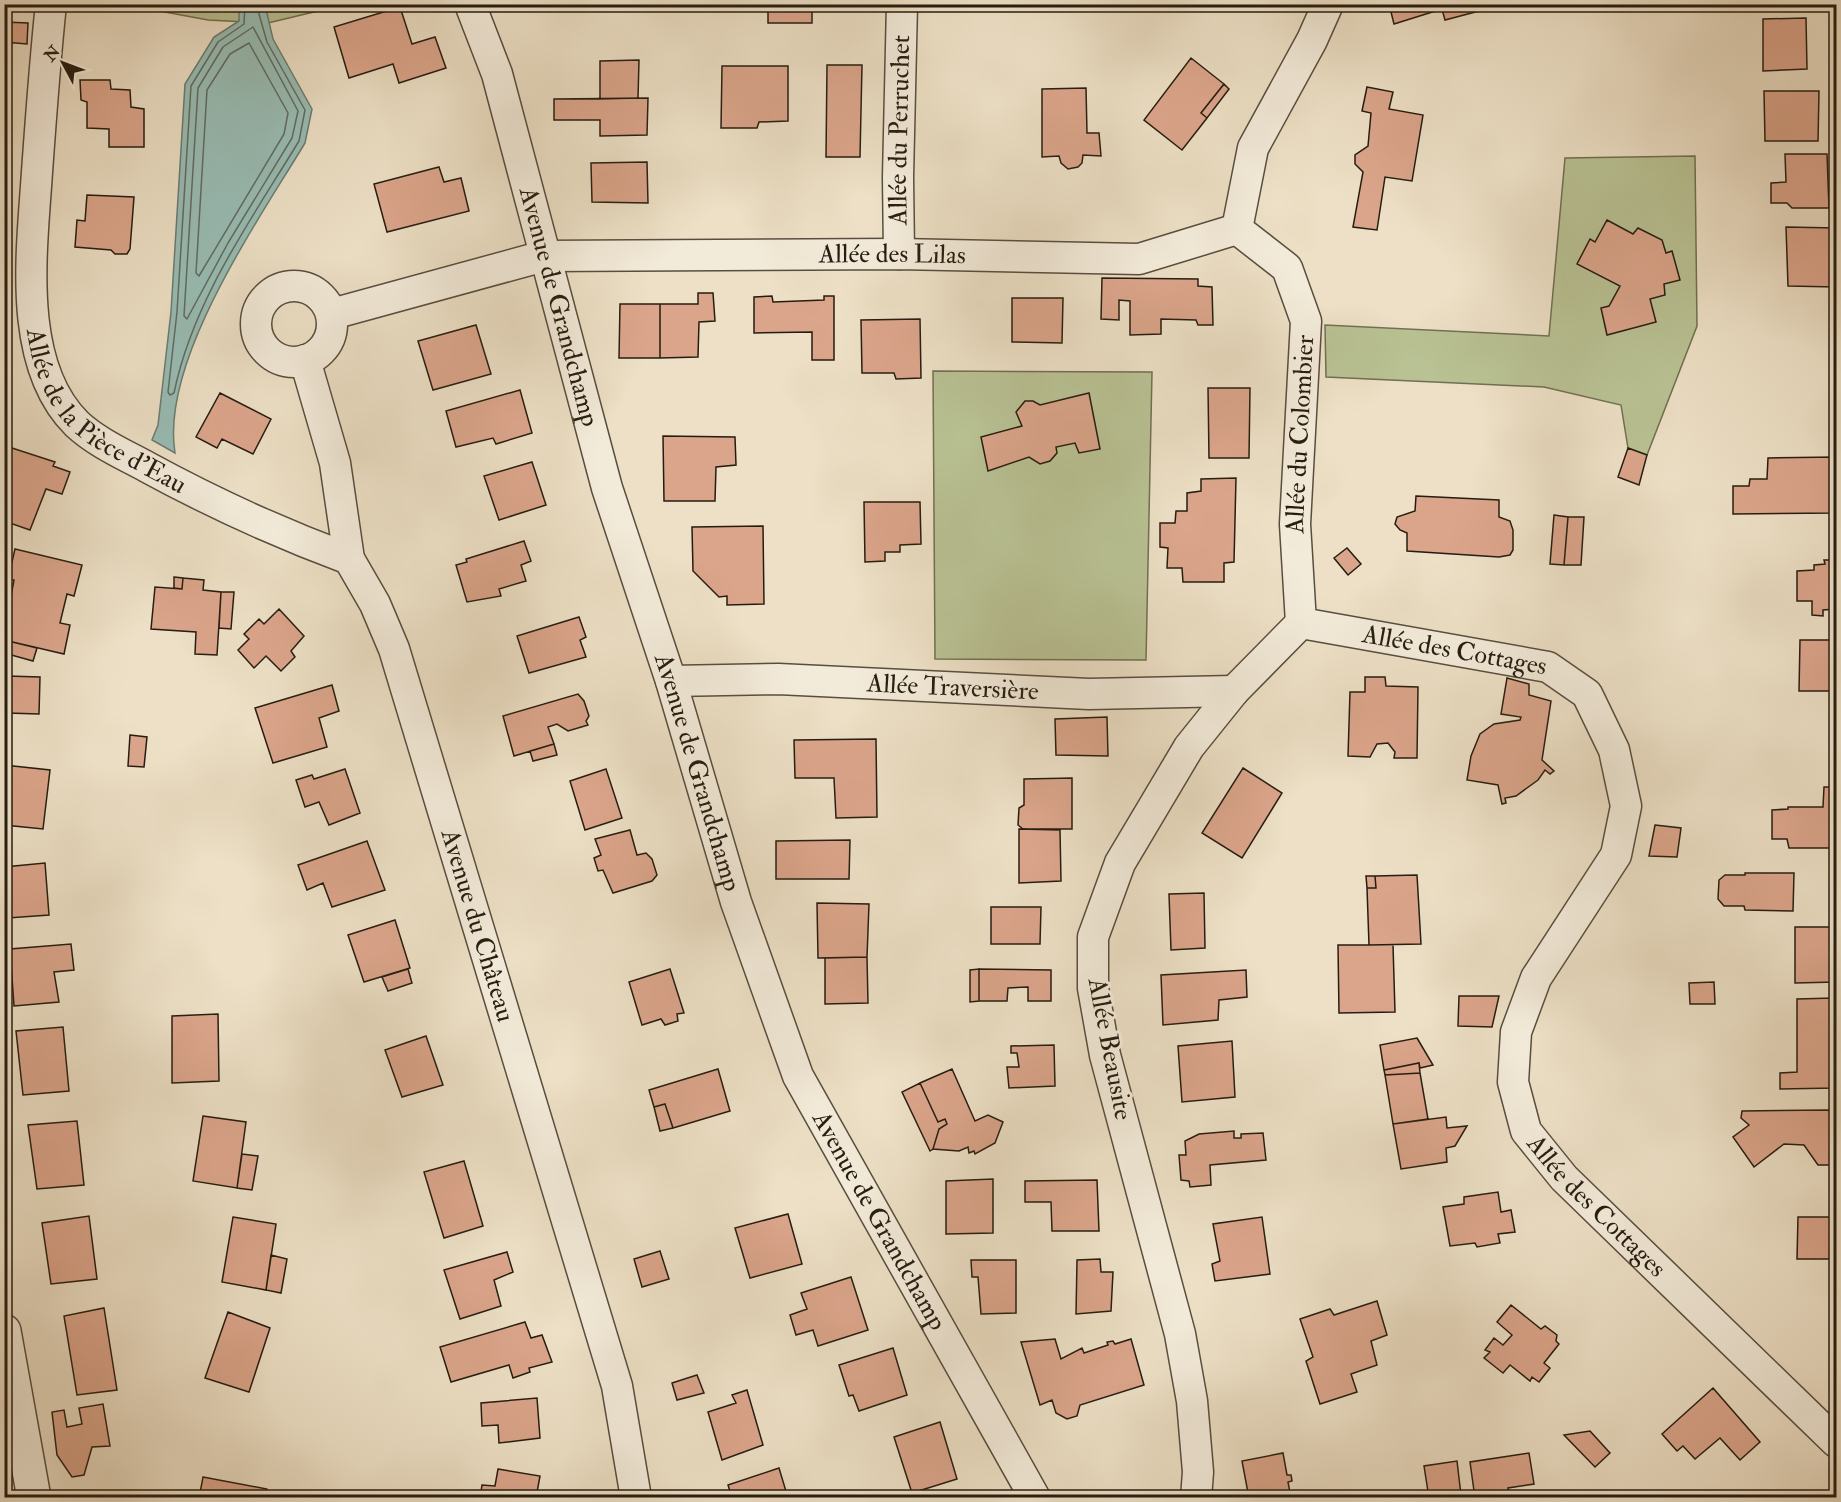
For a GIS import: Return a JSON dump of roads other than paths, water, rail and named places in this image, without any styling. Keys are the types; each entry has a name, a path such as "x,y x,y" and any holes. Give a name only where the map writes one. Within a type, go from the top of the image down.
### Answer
{"street":[{"name":"Allée de la Pièce d'Eau","path":"51,4 43,84 32,255 33,307 38,347 50,387 78,425 122,453 253,521 349,559"},
{"name":"Avenue de Grandchamp","path":"470,4 497,74 543,256 607,488 671,681 736,902 798,1076 1035,1497"},
{"name":"Allée du Perruchet","path":"899,254 898,177 902,4"},
{"path":"1237,229 1252,148 1312,40 1328,4"},
{"name":"Allée des Lilas","path":"332,314 543,256 899,254 1139,259 1237,229"},
{"name":"Allée du Colombier","path":"1237,229 1287,268 1306,321 1295,524 1301,623"},
{"path":"300,286 313,291 323,300 332,314 331,332 326,345 305,360 287,361 275,357 258,337 257,313 263,302 285,287 300,286"},
{"name":"Avenue du Château","path":"305,360 336,463 349,559 375,604 394,649 617,1386 636,1497"},
{"name":"Allée Beausite","path":"1196,1497 1198,1472 1192,1401 1182,1345 1160,1252 1105,1055 1093,988 1093,937 1120,863 1189,747 1234,691 1301,623"},
{"name":"Allée des Cottages","path":"1301,623 1548,667 1587,694 1614,750 1626,806 1616,855 1536,978 1516,1032 1513,1083 1526,1131 1564,1178 1836,1442"},
{"name":"Allée Traversière","path":"671,681 778,679 1089,694 1234,691"},
{"path":"4,1331 34,1497"},
{"path":"4,1459 11,1497"}],"water":[{"path":"239,5 265,5 273,39 312,109 305,143 239,251 197,335 182,377 174,416 175,453 152,440 158,425 171,312 185,84 214,37 239,21"}]}
